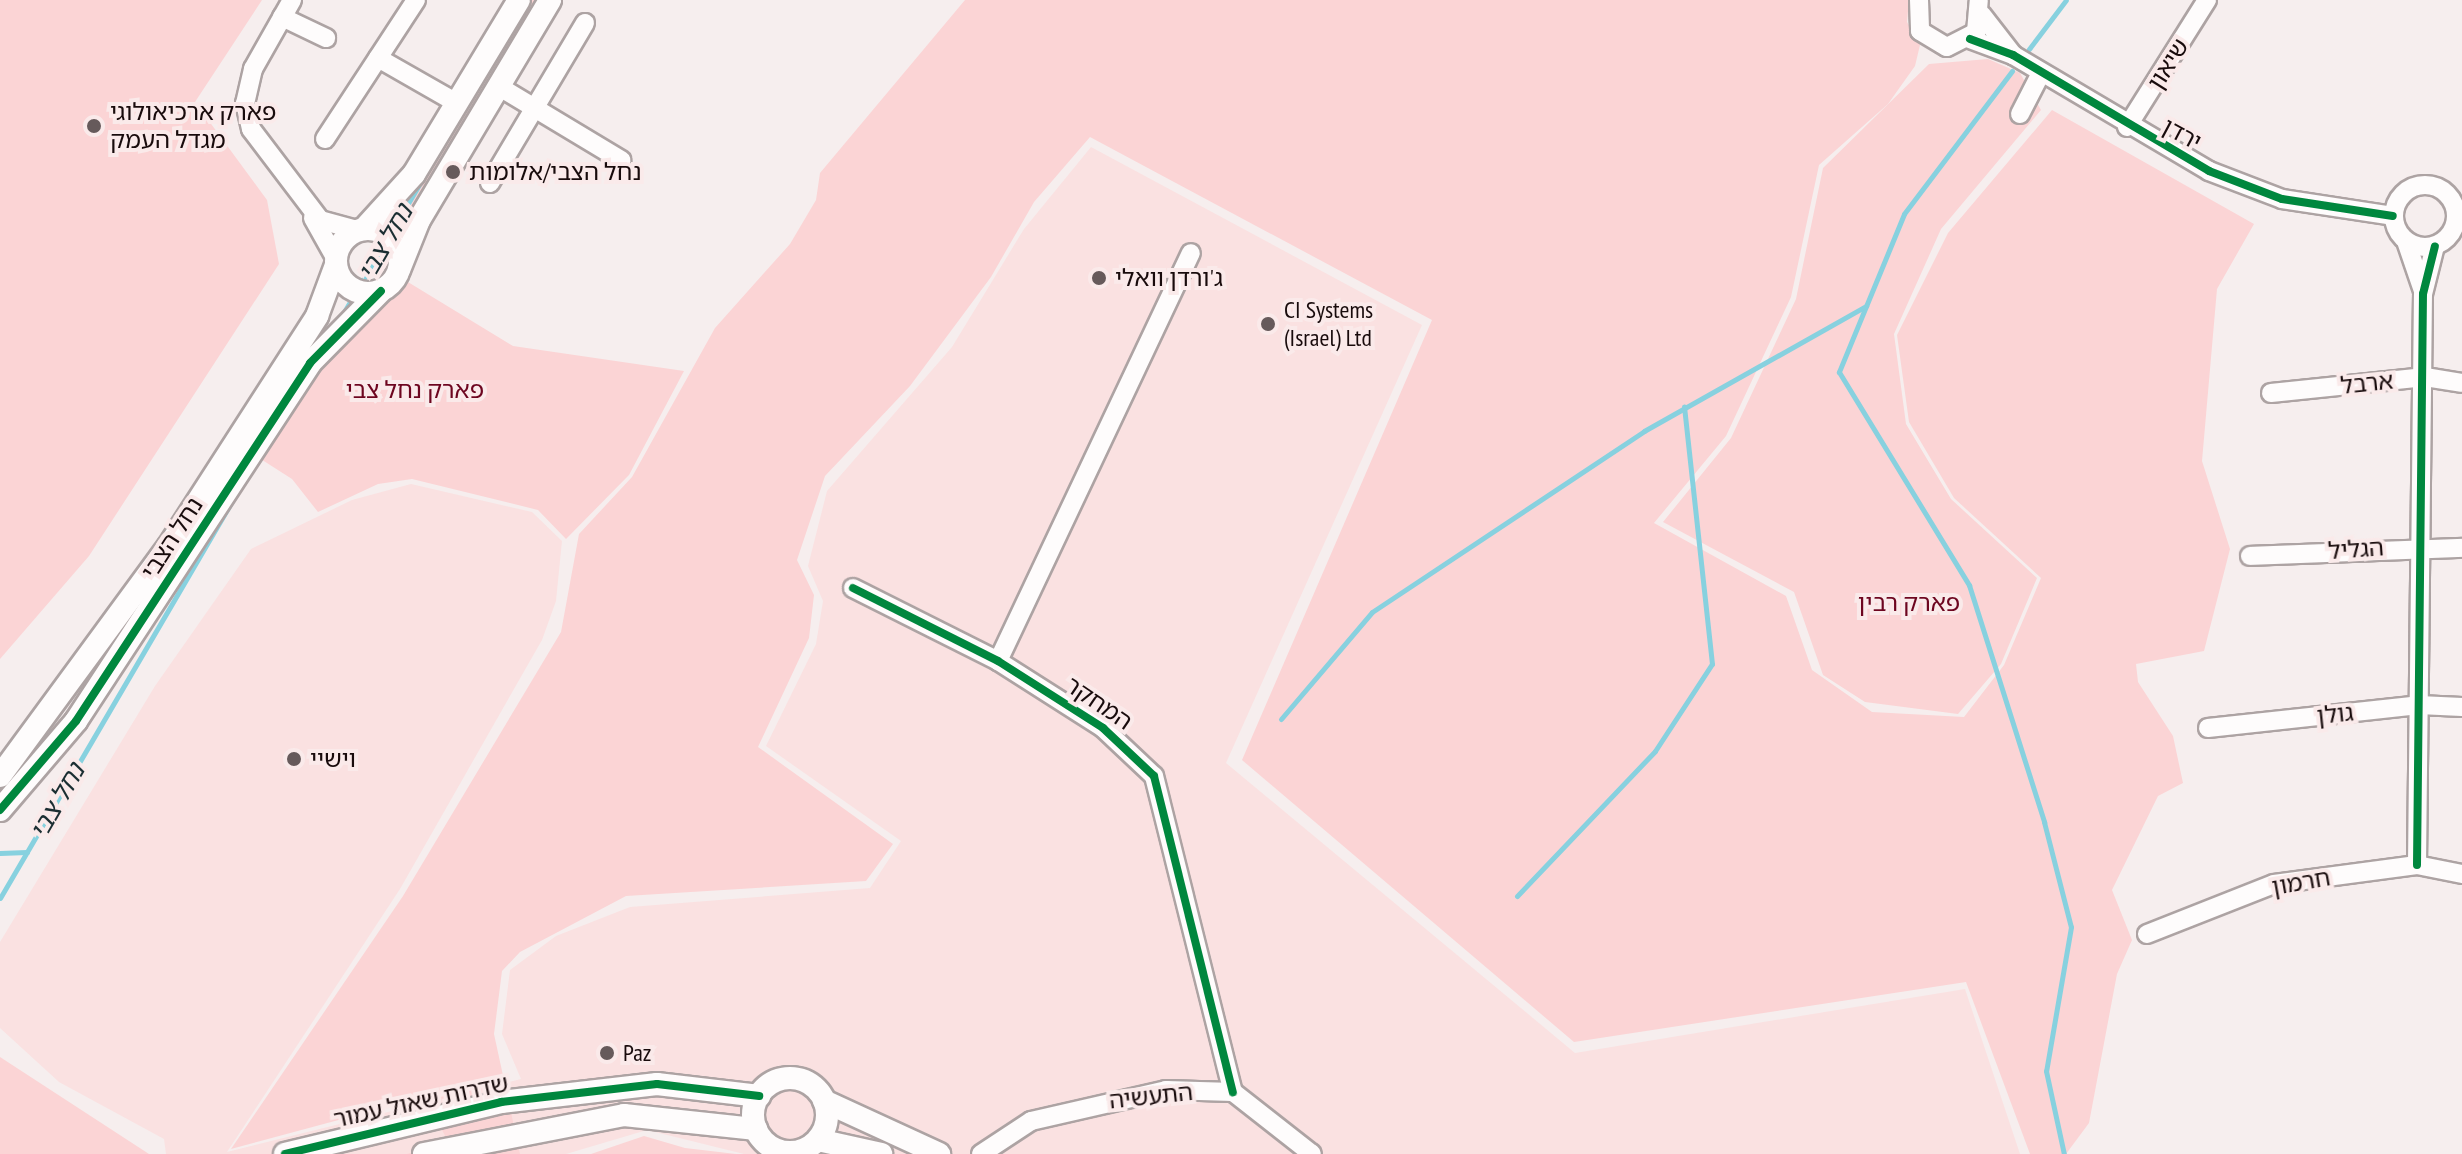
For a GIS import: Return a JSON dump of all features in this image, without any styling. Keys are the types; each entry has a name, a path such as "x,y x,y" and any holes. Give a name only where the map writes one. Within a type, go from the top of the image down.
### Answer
{"street":[{"path":"292,0 253,69 245,103 251,129 310,207 349,287 381,291 399,270 419,220 550,0"},
{"path":"325,139 416,0"},
{"path":"336,262 341,243 397,199 519,0"},
{"path":"1919,0 1916,20 1927,39 1947,47 1970,39 1981,7"},
{"name":"שיאון","path":"2127,127 2207,0"},
{"name":"ירדן","path":"1981,7 2013,55"},
{"path":"282,17 326,38"},
{"path":"490,183 585,23"},
{"name":"ירדן","path":"1970,39 2013,55 2127,127 2282,199 2393,216"},
{"path":"378,58 457,103"},
{"path":"2020,114 2041,73"},
{"path":"498,86 621,160"},
{"path":"2417,865 2425,377 2423,294 2406,241 2393,216 2401,196 2424,183 2458,206 2449,237 2423,294"},
{"path":"310,207 335,228 361,229 392,238 399,270"},
{"path":"2406,241 2449,237"},
{"path":"998,661 1191,253"},
{"name":"נחל הצבי","path":"0,776 169,546 317,316 336,262"},
{"name":"נחל הצבי","path":"0,810 76,721 310,363 381,291"},
{"name":"ארבל","path":"2271,393 2425,377 2462,383"},
{"name":"הגליל","path":"2250,556 2422,545 2462,548"},
{"name":"המחקר","path":"853,588 998,661 1103,728 1154,776 1233,1092"},
{"name":"גולן","path":"2208,728 2419,705 2462,707"},
{"name":"חרמון","path":"2147,934 2274,884 2417,865 2462,874"},
{"path":"756,1129 759,1096 790,1078 813,1086 824,1101 827,1119 818,1140"},
{"name":"שדרות שאול עמור","path":"285,1154 516,1100 657,1084 759,1096"},
{"path":"1233,1092 1312,1154"},
{"name":"התעשיה","path":"981,1154 1031,1121 1120,1096 1233,1092"},
{"path":"824,1101 939,1154"},
{"path":"424,1154 624,1115 756,1129 785,1153 818,1140 881,1154"}],"shaded area":[{"path":"1091,147 1422,325 1226,763 1575,1053 1965,989 2020,1154 744,1154 647,1130 566,1154 166,1154 164,1139 59,1082 0,1028 0,942 155,686 251,549 352,500 411,484 532,512 562,541 556,601 542,640 400,889 227,1152 521,1079 502,1034 510,970 556,936 630,907 870,888 901,841 766,746 816,644 823,601 808,566 827,491 952,347 1024,229"}],"green space":[{"path":"0,0 262,0 195,102 267,200 279,264 89,556 0,659"},
{"path":"523,0 547,0 408,233 388,215"},
{"path":"965,0 1909,0 1907,22 1920,45 1915,66 1888,104 1819,165 1791,297 1726,436 1654,523 1786,596 1812,670 1872,712 1964,717 2004,665 2041,578 1954,498 1909,422 1897,335 1948,233 2052,110 2254,224 2217,289 2202,461 2230,549 2204,651 2136,664 2138,682 2173,736 2183,783 2158,796 2112,890 2132,940 2117,974 2089,1123 2066,1154 2030,1154 1966,982 1574,1042 1242,760 1432,320 1090,137 1034,202 991,277 910,386 825,476 797,560 814,595 809,638 758,747 893,844 866,881 626,896 520,952 502,971 494,1034 520,1154 407,1154 449,1143 424,1097 231,1149 403,896 561,632 579,534 632,477 715,328 790,244 816,200 820,173"},
{"name":"פארק רבין","path":"1988,59 2020,73 2041,110 1941,229 1894,334 1906,424 1951,499 2037,578 2001,664 1958,714 1865,702 1823,675 1794,592 1663,522 1731,438 1796,299 1823,168 1929,64"},
{"name":"פארק נחל צבי","path":"403,279 513,346 684,371 629,475 566,539 538,510 412,479 378,484 318,512 292,479 256,456 304,380"},
{"path":"0,1057 149,1154 0,1154"},
{"path":"644,1136 685,1148 736,1154 591,1154"}],"waterway":[{"path":"2029,49 2066,0"},
{"path":"2012,71 1904,214 1839,372 1969,585 2044,822 2071,927 2046,1071 2064,1154"},
{"name":"נחל צבי","path":"341,317 421,181"},
{"path":"1281,719 1372,612 1644,431 1866,306"},
{"path":"1517,896 1655,751 1712,664 1684,407"},
{"name":"נחל צבי","path":"0,898 234,498"},
{"path":"0,853 27,852"}],"cycle path":[{"path":"1970,39 2013,55 2209,171 2282,199 2393,216"},
{"path":"2417,865 2423,294 2435,246"},
{"path":"0,810 76,721 310,363 381,291"},
{"path":"853,588 998,661 1103,728 1154,776 1233,1092"},
{"path":"285,1154 501,1102 657,1084 759,1096"}],"place":[{"name":"פארק ארכיאולוגי מגדל העמק","path":"94,126"},
{"name":"נחל הצבי/אלומות","path":"453,172"},
{"name":"ג'ורדן וואלי","path":"1099,278"},
{"name":"CI Systems (Israel) Ltd","path":"1268,324"},
{"name":"וישיי","path":"294,759"},
{"name":"Paz","path":"607,1053"}]}
